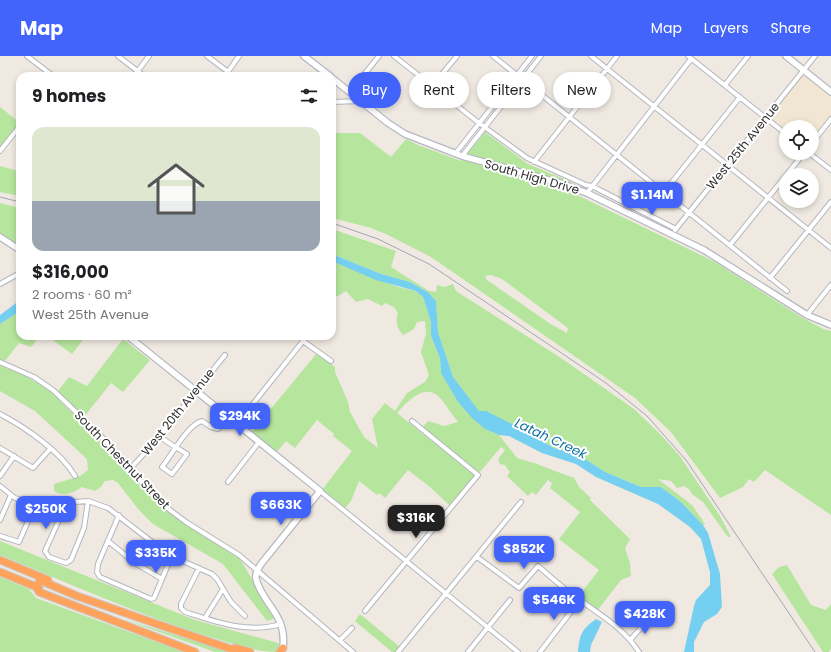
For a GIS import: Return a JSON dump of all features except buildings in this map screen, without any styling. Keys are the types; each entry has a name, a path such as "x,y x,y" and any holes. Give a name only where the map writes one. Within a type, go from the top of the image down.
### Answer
{"highway":[{"path":"0,560 93,600 240,652"},
{"path":"0,572 126,625 203,652"},
{"path":"36,587 38,582 42,581 77,596 93,600"},
{"path":"195,637 250,652"},
{"path":"180,645 195,652"}],"main road":[{"name":"South High Drive","path":"304,56 325,72"},
{"path":"786,56 831,92"},
{"name":"South High Drive","path":"336,81 348,90"},
{"name":"South High Drive","path":"370,108 397,129 418,140 455,154 563,184 587,193 672,236 704,250 807,315 831,325"},
{"path":"0,237 16,247"},
{"path":"133,340 320,491 257,571 258,582 281,624 283,635 282,651"}],"street":[{"path":"27,56 48,72"},
{"path":"118,56 138,71 149,56"},
{"path":"207,56 224,72"},
{"path":"227,72 239,56"},
{"path":"366,72 379,56"},
{"path":"394,56 414,72"},
{"path":"444,72 457,56"},
{"path":"492,56 513,72"},
{"path":"519,72 532,56"},
{"path":"528,72 541,56"},
{"path":"591,56 831,248"},
{"path":"534,162 617,56"},
{"path":"724,85 748,56"},
{"name":"West 25th Avenue","path":"672,236 676,228 815,56"},
{"path":"587,193 690,57 779,129"},
{"path":"664,192 740,97"},
{"path":"545,98 787,291"},
{"path":"336,102 348,101"},
{"path":"459,108 534,162 586,185 592,186 676,228"},
{"path":"455,154 491,108"},
{"path":"462,156 500,108"},
{"path":"819,134 831,119"},
{"path":"0,151 16,131"},
{"path":"730,245 798,160"},
{"path":"818,160 831,170"},
{"path":"770,278 831,202"},
{"path":"0,284 16,275"},
{"path":"807,315 831,285"},
{"path":"237,424 303,341 331,360"},
{"name":"West 20th Avenue","path":"130,468 160,436 225,355"},
{"name":"South Chestnut Street","path":"0,362 34,378 53,390 170,510 186,522 232,549 353,652"},
{"path":"0,414 66,462 75,476"},
{"path":"160,436 168,444 177,448 187,454 172,474 162,467 177,448 195,423 202,420 211,428 218,429 228,417"},
{"path":"365,611 408,562 478,475 412,421"},
{"path":"228,482 259,442"},
{"path":"0,448 31,468 34,468 50,449"},
{"path":"0,476 14,456"},
{"path":"0,486 11,496 20,501 35,505 88,501 103,505 119,515 150,541 172,555 214,576 230,602 245,616"},
{"path":"320,491 518,652"},
{"path":"0,520 11,496"},
{"path":"59,502 59,520 46,548 46,553 49,557 64,563 69,562 84,528 88,501"},
{"path":"398,652 521,502"},
{"path":"0,536 19,542 35,505"},
{"path":"119,515 98,564 98,575 110,582 151,599 154,598 172,555"},
{"path":"108,541 135,563 162,580"},
{"path":"477,556 519,588 537,566 580,600 616,624 631,639 639,652"},
{"path":"199,568 181,604 181,608 185,612 244,628 264,628 281,624"},
{"path":"205,618 223,589"},
{"path":"468,652 510,600"},
{"path":"540,652 580,600"},
{"path":"631,639 648,620"},
{"path":"340,640 352,628"}],"shaded area":[{"path":"802,76 807,76 831,98 831,115 819,130 819,120 779,120 779,126 769,118"}],"green space":[{"path":"0,107 16,120 16,128 0,147"},
{"path":"485,132 528,164 571,182 573,193 715,262 801,317 823,329 831,331 831,515 765,470 754,482 749,479 743,487 720,498 671,432 635,398 431,257 371,228 336,219 336,133 360,133 391,157 406,139 461,161","holes":["491,275 502,279 568,328 567,333 552,325 487,280 485,276"]},
{"path":"0,166 16,170 16,195 0,192"},
{"path":"0,203 16,207 16,244 0,234"},
{"path":"336,230 396,251 391,267 429,291 436,292 437,285 444,287 453,284 456,291 561,358 634,409 679,455 720,516 731,537 728,537 703,502 684,486 677,488 671,481 658,479 692,505 705,524 703,525 680,501 661,487 641,487 605,472 579,455 554,448 516,426 479,412 453,377 438,332 436,301 429,293 410,282 381,274 336,256"},
{"path":"336,263 398,287 416,291 423,297 431,322 431,336 440,358 441,373 485,429 499,435 517,458 574,478 579,487 591,498 590,500 630,539 625,548 630,563 631,576 621,580 597,611 578,597 599,570 559,539 580,512 550,488 552,483 548,480 536,495 532,492 528,496 507,476 510,472 505,465 500,464 498,459 505,450 501,447 479,473 422,428 428,421 444,426 458,422 441,399 435,394 423,392 406,403 397,413 474,475 474,477 450,506 430,487 408,470 385,498 379,493 377,495 359,481 351,501 345,508 322,490 352,451 333,436 334,434 317,420 295,448 286,441 276,453 251,433 317,353 335,367 335,372 348,402 350,412 364,437 378,448 372,419 385,403 395,411 407,393 425,382 429,375 421,352 426,334 425,321 417,322 414,329 403,335 398,328 398,313 394,307 385,303 382,306 368,299 356,302 346,291 336,296"},
{"path":"16,314 16,340 37,340 31,347 19,343 5,361 0,359 0,324"},
{"path":"53,340 83,340 72,354"},
{"path":"122,340 150,360 123,392 111,383 83,418 58,391 69,377 87,386"},
{"path":"0,365 22,374 49,390 126,467 155,499 187,525 240,559 275,618 267,621 223,564 153,524 138,509 118,483 113,480 105,481 101,487 95,491 82,487 68,494 61,494 54,491 54,484 80,476 88,470 87,459 35,411 0,391"},
{"path":"0,541 195,620 278,643 281,646 278,652 251,649 154,618 0,555"},
{"path":"787,565 811,605 826,610 831,604 831,649 829,652 823,652 772,574 779,567"},
{"path":"0,577 29,589 36,598 184,652 0,652"},
{"path":"360,614 400,647 396,652 392,652 355,621"},
{"path":"123,619 231,652 215,652"}],"water":[{"path":"336,256 381,274 410,282 429,293 436,301 438,332 453,377 479,411 486,411 554,448 579,455 605,472 641,487 661,487 680,501 703,525 708,533 720,574 722,607 717,614 704,622 694,642 694,652 684,652 694,606 696,600 710,585 710,572 701,539 690,527 658,504 596,477 576,464 542,453 509,436 499,435 485,429 472,418 458,402 441,373 440,358 431,336 431,322 423,297 416,291 376,280 336,263"},
{"path":"16,303 16,314 0,324 0,315"},
{"path":"596,619 602,622 591,645 590,652 578,652 582,633 587,626"}],"railway":[{"path":"0,197 16,201"},
{"path":"336,224 378,239 429,264 606,383 647,416 686,460 815,652"}],"water label":[{"name":"Latah Creek","path":"551,438"}]}
